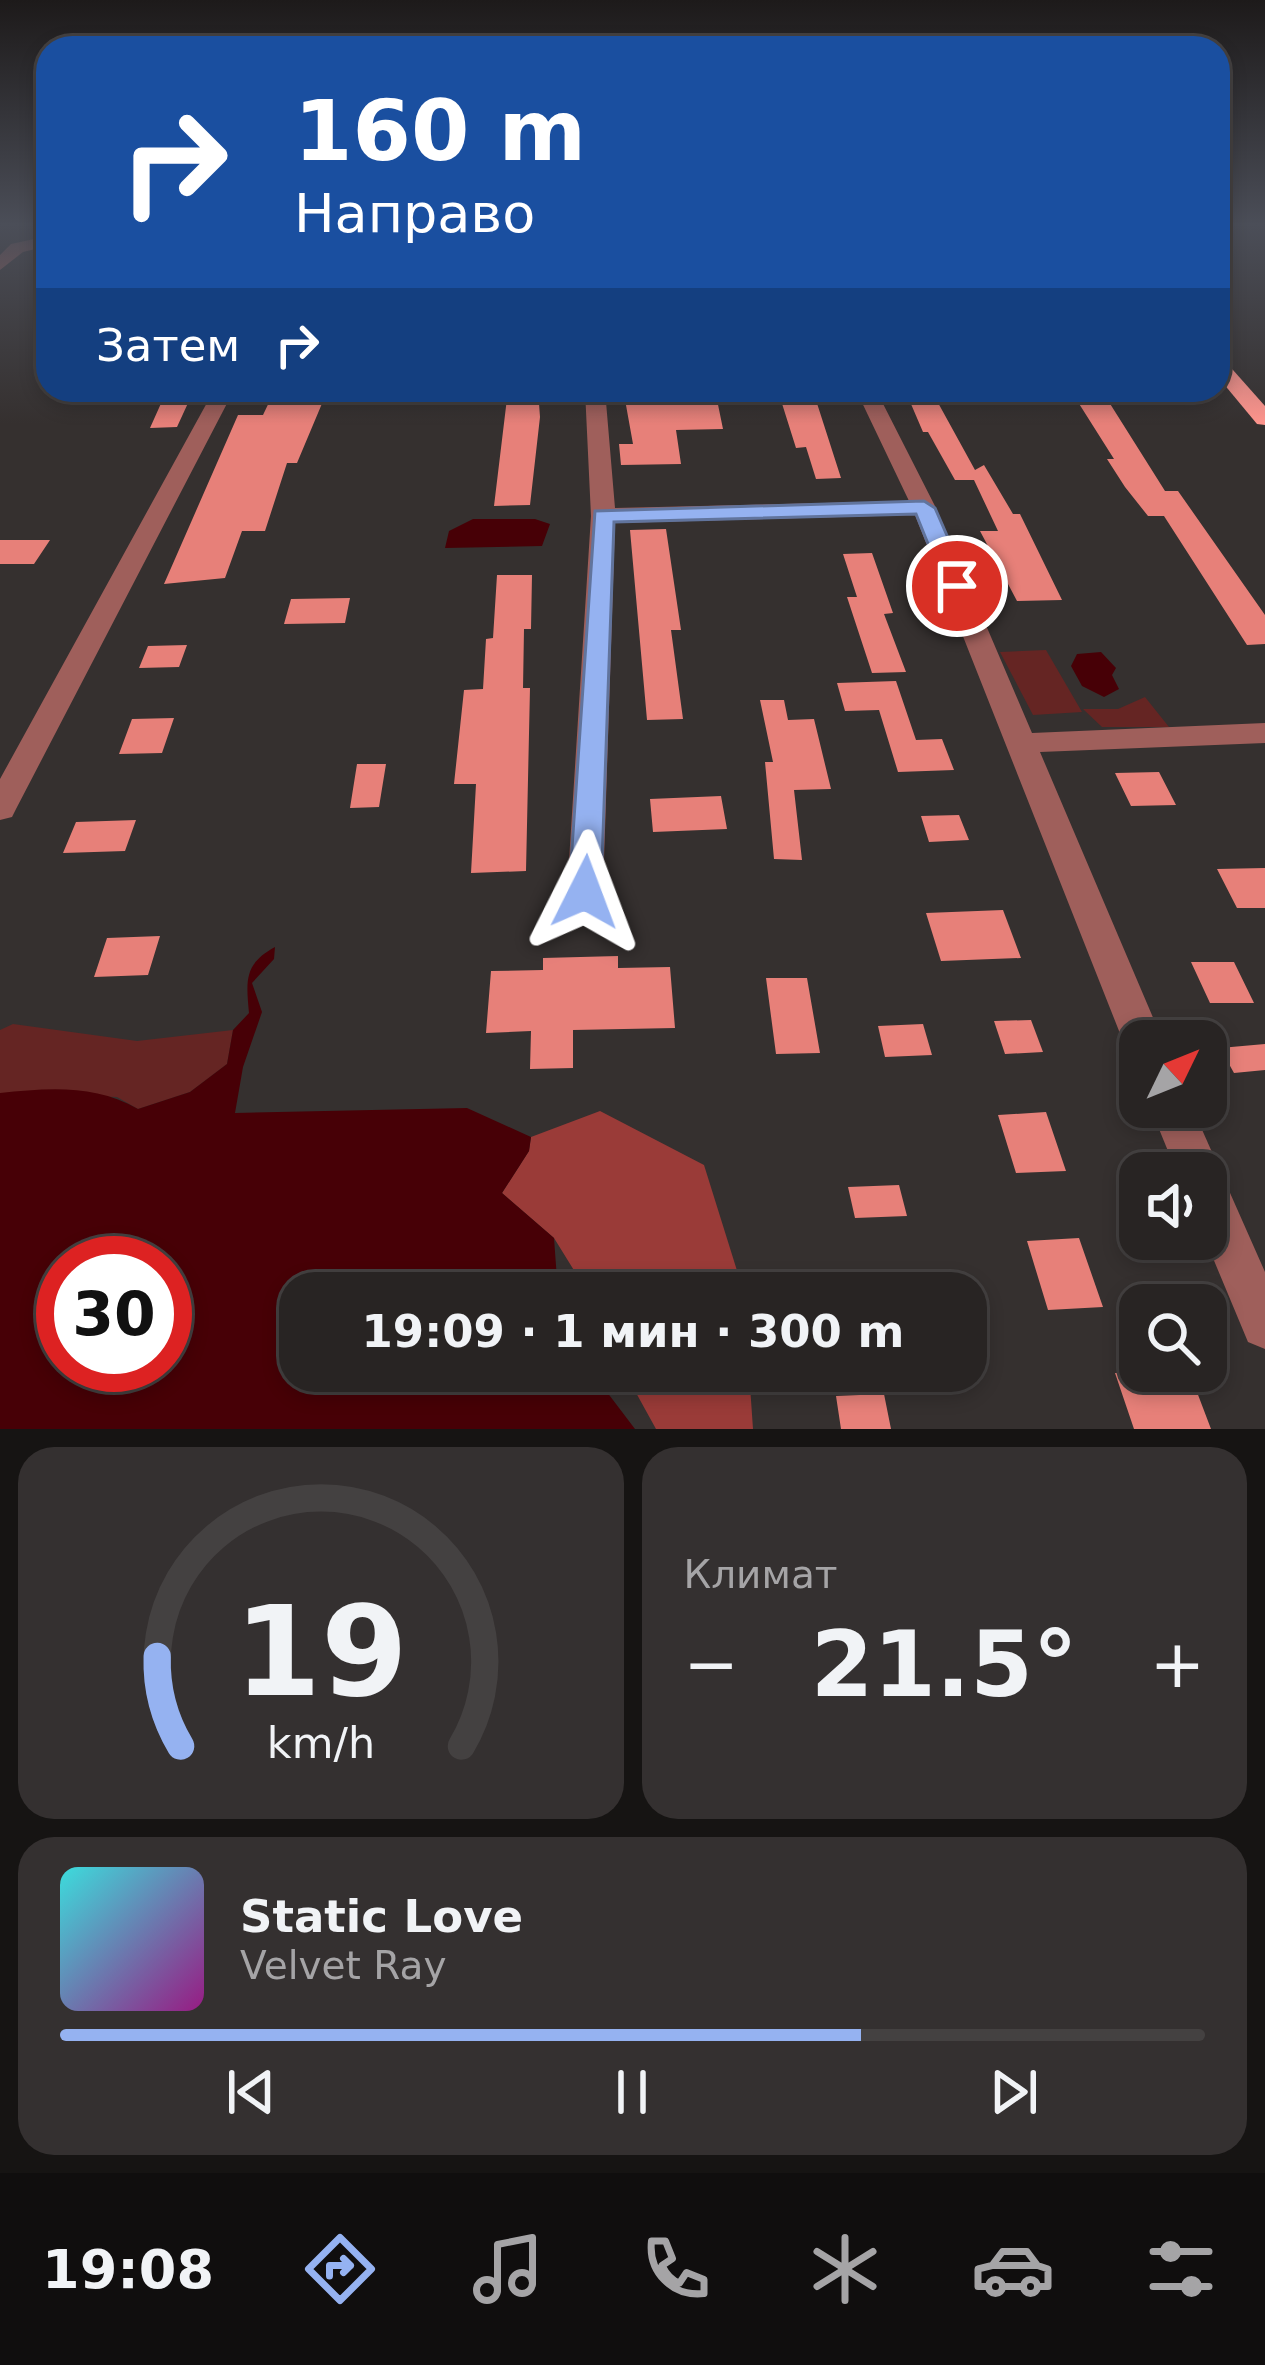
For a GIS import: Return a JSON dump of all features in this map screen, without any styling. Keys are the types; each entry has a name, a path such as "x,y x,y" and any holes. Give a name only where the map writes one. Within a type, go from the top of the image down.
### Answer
{"main road":[{"path":"1230,355 1265,394"},
{"path":"1230,379 1265,419"}],"street":[{"path":"0,809 218,402"},
{"path":"585,892 603,516 596,402"},
{"path":"872,402 924,508 1133,1020"},
{"path":"603,516 924,508"},
{"path":"1022,742 1265,733"},
{"path":"1227,1238 1265,1326"}],"shaded area":[{"path":"473,519 535,519 550,524 542,546 445,548 449,531"},
{"path":"1046,650 1082,712 1033,715 1000,652"},
{"path":"1101,652 1116,668 1112,675 1119,689 1104,697 1082,686 1071,666 1077,654"},
{"path":"1145,697 1169,727 1102,727 1083,709 1118,709"},
{"path":"275,947 274,959 252,983 262,1012 243,1067 235,1113 467,1108 531,1137 529,1151 502,1193 554,1238 556,1272 279,1272 279,1392 607,1392 635,1429 0,1429 0,1093 88,1092 138,1109 190,1092 227,1064 233,1030 249,1013 249,974 257,960"},
{"path":"13,1024 137,1041 233,1030 227,1064 190,1092 138,1109 117,1097 0,1093 0,1030"},
{"path":"600,1111 704,1165 737,1272 575,1272 554,1238 502,1193 529,1151 531,1137"},
{"path":"636,1392 750,1392 753,1429 656,1429"}],"building":[{"path":"162,402 188,402 177,427 150,428"},
{"path":"269,402 323,402 297,463 287,463 265,531 242,531 225,578 164,584 238,415 263,415"},
{"path":"507,402 539,402 530,505 494,506"},
{"path":"625,402 717,402 723,429 676,430 681,464 621,465 619,444 633,444"},
{"path":"782,402 817,402 841,478 816,479 806,447 796,448"},
{"path":"910,402 938,402 975,470 984,465 1013,514 1020,514 1062,600 1017,601 980,531 998,531 974,480 955,480 928,432 923,432"},
{"path":"1078,402 1109,402 1165,491 1178,491 1265,615 1265,644 1247,645 1164,516 1148,516 1107,459 1114,459"},
{"path":"666,529 681,630 671,630 683,719 647,720 630,530"},
{"path":"0,540 50,540 34,564 0,564"},
{"path":"872,553 893,613 884,614 906,672 872,673 847,597 857,597 843,554"},
{"path":"497,575 532,575 531,629 524,629 523,688 530,688 526,871 471,873 476,784 454,784 464,690 483,689 486,639 493,638"},
{"path":"350,598 345,623 284,624 291,599"},
{"path":"187,645 179,667 139,668 148,646"},
{"path":"896,681 916,740 942,739 954,770 898,772 879,710 845,711 837,683"},
{"path":"760,700 784,700 788,720 814,719 831,789 794,790 802,860 774,859 765,762 773,762"},
{"path":"174,718 162,753 119,754 132,719"},
{"path":"357,764 386,764 379,807 350,808"},
{"path":"1159,772 1176,805 1131,806 1115,773"},
{"path":"721,796 727,829 653,832 650,799"},
{"path":"959,815 969,840 929,842 921,816"},
{"path":"136,820 125,851 63,853 76,822"},
{"path":"1265,868 1265,908 1237,908 1217,869"},
{"path":"1003,910 1021,958 941,961 926,913"},
{"path":"160,936 148,975 94,977 107,938"},
{"path":"618,956 618,968 670,967 675,1028 573,1030 573,1068 530,1069 531,1031 486,1033 491,971 543,970 543,958"},
{"path":"1191,962 1234,962 1254,1003 1210,1003"},
{"path":"766,978 807,978 820,1053 776,1054"},
{"path":"1031,1020 1043,1052 1005,1054 994,1021"},
{"path":"923,1024 932,1055 885,1057 878,1026"},
{"path":"1265,1044 1265,1070 1234,1073 1227,1047"},
{"path":"1046,1112 1066,1171 1016,1173 998,1115"},
{"path":"899,1185 907,1216 855,1218 848,1187"},
{"path":"1079,1238 1103,1307 1048,1310 1027,1241"},
{"path":"1121,1392 1197,1392 1211,1429 1134,1429"},
{"path":"884,1394 891,1429 841,1429 836,1396"}],"route":[{"path":"585,892 603,516 924,508 957,586"}]}
